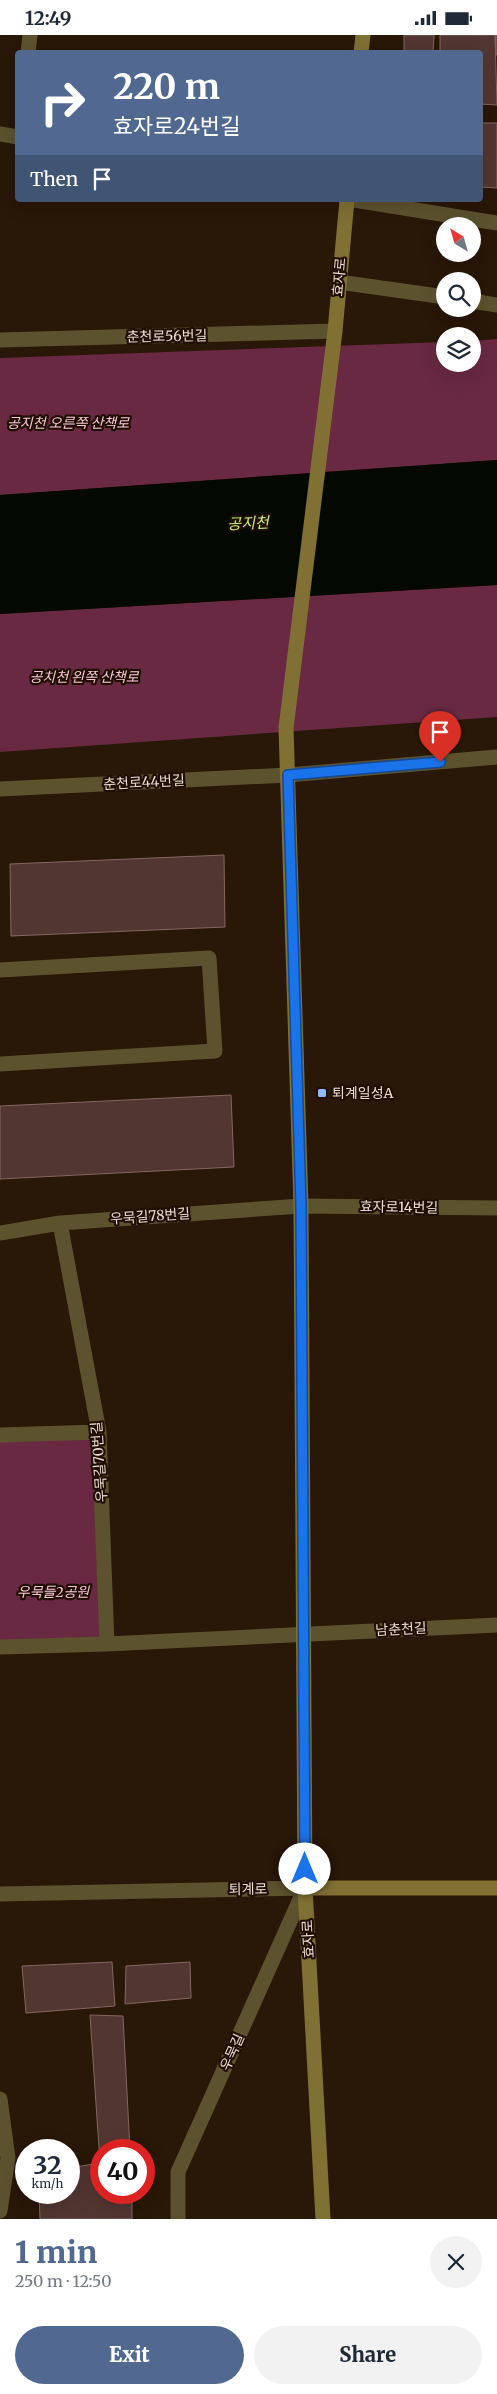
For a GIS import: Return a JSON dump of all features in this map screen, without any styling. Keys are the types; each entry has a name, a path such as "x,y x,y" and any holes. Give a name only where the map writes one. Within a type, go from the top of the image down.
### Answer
{"street":[{"path":"28,50 30,35"},
{"path":"361,50 363,35"},
{"path":"0,134 15,136"},
{"name":"효자로","path":"323,2219 305,1888 301,1206 286,728 330,354 335,331 347,202"},
{"path":"366,202 497,223"},
{"path":"339,282 436,296"},
{"path":"481,302 497,305"},
{"name":"춘천로56번길","path":"0,340 335,331"},
{"name":"춘천로44번길","path":"0,789 288,775 497,757"},
{"path":"0,970 209,959 215,1051 0,1064"},
{"name":"효자로14번길","path":"301,1206 497,1207"},
{"name":"우묵길78번길","path":"0,1233 60,1223 301,1206"},
{"name":"우묵길70번길","path":"60,1223 99,1432 107,1645"},
{"path":"0,1435 99,1432"},
{"name":"남춘천길","path":"304,1633 497,1625"},
{"path":"0,1647 107,1645 304,1633"},
{"name":"퇴계로","path":"0,1894 305,1888 497,1888"},
{"name":"우묵길","path":"178,2219 178,2172 305,1888"},
{"path":"0,2099 4,2158 0,2211"}],"green space":[{"name":"공지천 오른쪽 산책로","path":"497,339 497,460 0,495 0,358 436,342 436,372 481,372 481,340"},
{"name":"공치천 왼쪽 산책로","path":"497,585 497,717 0,752 0,614"},
{"name":"우묵들2공원","path":"99,1432 107,1644 0,1647 0,1435"}],"water":[{"name":"공지천","path":"497,460 497,585 0,614 0,495"}],"building":[{"path":"404,35 434,35 433,50 404,50"},
{"path":"440,35 495,35 497,105 483,104 483,50 440,50"},
{"path":"495,35 497,35 497,55 496,55"},
{"path":"483,123 497,123 497,188 483,187"},
{"path":"224,855 225,927 11,936 10,864"},
{"path":"231,1095 234,1167 0,1179 0,1106"},
{"path":"112,1962 115,2006 26,2013 22,1966"},
{"path":"190,1962 191,1998 125,2004 126,1966"},
{"path":"90,2015 123,2016 129,2139 98,2139"},
{"path":"90,2165 90,2204 132,2204 132,2219 40,2219 39,2204 80,2204 80,2166"}],"place":[{"name":"퇴계일성A","path":"322,1093"}],"route":[{"path":"305,1869 301,1206 288,775 440,762"}]}
